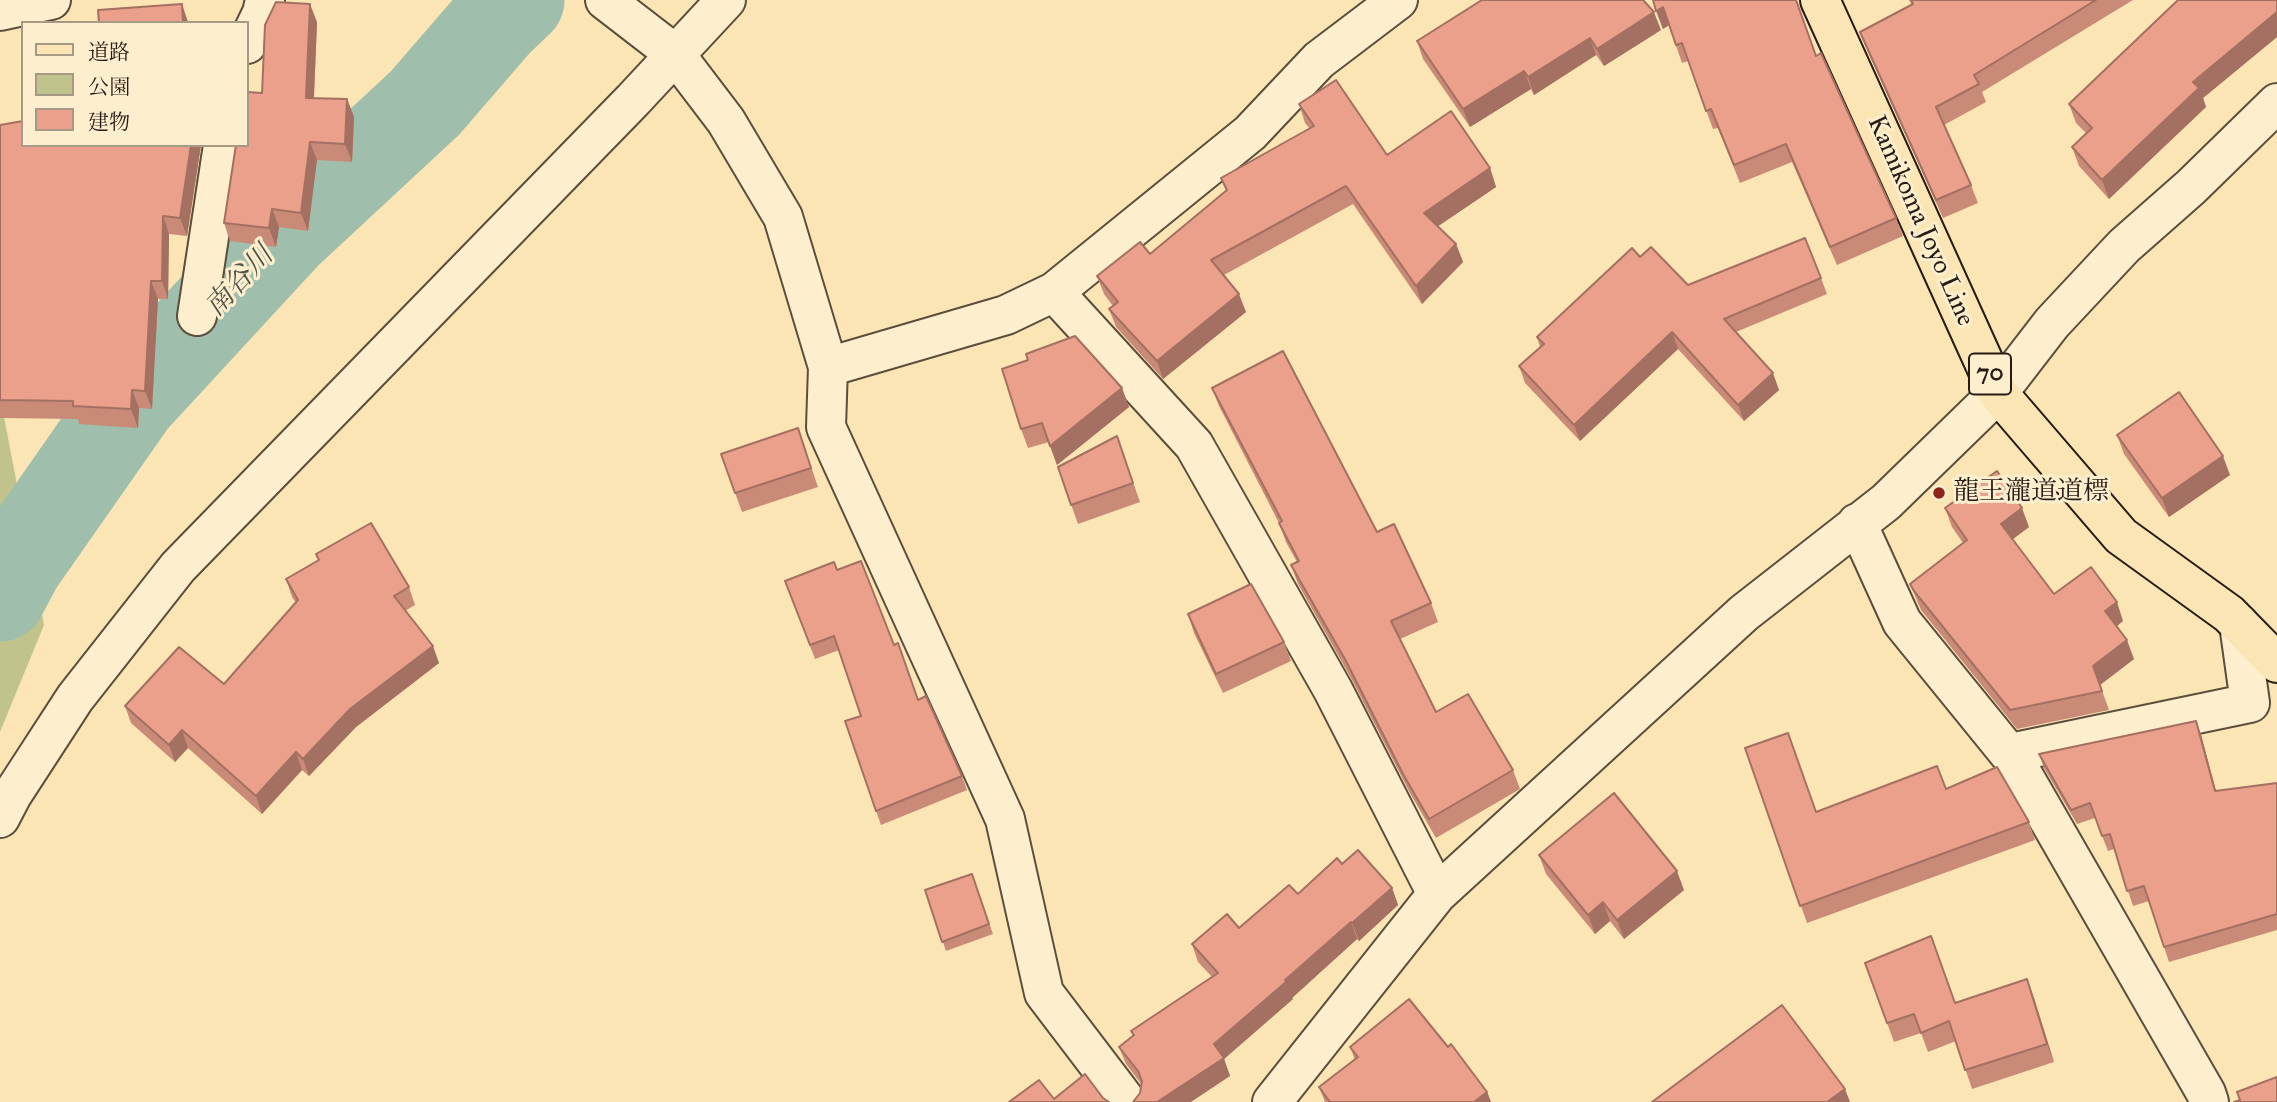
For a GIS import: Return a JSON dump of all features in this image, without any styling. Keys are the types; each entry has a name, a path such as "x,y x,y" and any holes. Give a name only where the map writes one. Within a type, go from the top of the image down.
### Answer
{"main road":[{"name":"Kamikoma Joyo Line","path":"1820,0 1998,393 2121,536 2229,614 2277,663"}],"street":[{"path":"0,11 51,0"},
{"path":"248,42 262,13 264,0"},
{"path":"605,0 675,54 726,121 783,216 828,367 826,427 1005,820 1044,993 1127,1102"},
{"path":"0,818 75,698 178,568 726,0"},
{"path":"828,367 1006,315 1054,292 1250,133 1319,60 1398,0"},
{"path":"1272,1102 1437,894 1744,612 1885,502 1998,393 2052,323 2124,246 2191,187 2277,103"},
{"path":"197,316 223,147"},
{"path":"1054,292 1194,445 1333,690 1437,894"},
{"path":"1857,523 1902,622 2010,753 2209,1102"},
{"path":"2010,753 2250,703 2239,624"}],"green space":[{"path":"0,396 44,625 0,732"}],"building":[{"path":"1482,0 1643,0 1654,12 1597,49 1590,38 1528,77 1524,71 1463,109 1417,41"},
{"path":"1653,0 1796,0 1816,56 1821,53 1896,218 1830,247 1786,144 1734,165 1711,109 1706,111 1682,43 1676,45 1663,7 1656,11"},
{"path":"1911,0 2096,0 1974,75 1979,84 1936,107 1971,185 1936,200 1860,32 1913,4"},
{"path":"2178,0 2277,0 2277,12 2193,82 2199,88 2102,180 2072,147 2092,128 2069,104"},
{"path":"276,2 310,4 306,98 347,99 345,144 310,142 301,213 272,209 269,228 224,223 236,147 248,147 248,92 262,93 265,25"},
{"path":"182,4 183,21 99,21 98,10"},
{"path":"1336,80 1387,155 1451,111 1490,168 1424,213 1456,244 1416,286 1346,186 1211,260 1239,294 1157,361 1109,309 1118,302 1097,276 1140,242 1150,254 1227,190 1221,178 1314,126 1299,104"},
{"path":"21,121 21,147 191,147 180,218 163,216 162,281 151,281 145,391 132,390 131,409 73,406 73,401 0,400 0,125"},
{"path":"1805,238 1821,278 1724,319 1773,373 1738,405 1672,332 1574,425 1519,366 1544,344 1537,337 1632,248 1640,257 1651,247 1688,285"},
{"path":"1075,336 1122,388 1050,446 1042,423 1021,429 1002,369 1028,360 1026,354"},
{"path":"1283,351 1377,532 1394,524 1431,603 1391,621 1436,712 1468,694 1513,770 1429,819 1346,661 1291,565 1299,561 1279,523 1282,521 1212,388"},
{"path":"2179,392 2223,456 2162,498 2117,435"},
{"path":"798,428 811,468 735,493 721,454"},
{"path":"1117,436 1133,483 1071,505 1058,467"},
{"path":"1997,471 2022,508 2001,524 2054,594 2091,567 2117,602 2105,611 2127,640 2093,666 2102,691 2010,710 1910,584 1967,540 1945,508"},
{"path":"371,523 409,587 394,596 433,646 350,709 303,759 296,752 256,796 182,730 169,745 125,706 179,647 224,684 298,600 286,579 319,560 316,554"},
{"path":"861,561 894,645 898,643 918,700 926,696 962,776 876,811 845,721 861,716 834,636 810,645 785,581 834,562 837,570"},
{"path":"1251,584 1284,642 1216,674 1188,614"},
{"path":"2196,721 2215,791 2277,783 2277,914 2164,947 2144,886 2127,891 2110,834 2102,836 2090,803 2071,810 2039,754"},
{"path":"1788,733 1816,812 1937,766 1946,789 1997,767 2029,822 1800,906 1745,748"},
{"path":"1614,793 1677,871 1617,920 1603,902 1588,915 1539,855"},
{"path":"1358,850 1392,888 1214,1044 1224,1058 1157,1102 1133,1102 1140,1093 1142,1081 1138,1071 1119,1047 1134,1035 1131,1031 1218,973 1192,944 1227,914 1239,928 1289,885 1298,894 1337,858 1342,864"},
{"path":"972,874 989,924 942,942 925,890"},
{"path":"1931,936 1955,1003 2027,979 2047,1044 1965,1070 1949,1021 1921,1033 1914,1014 1887,1023 1865,963"},
{"path":"1409,999 1448,1047 1451,1044 1487,1092 1474,1102 1330,1102 1319,1087 1358,1057 1350,1047"},
{"path":"1782,1005 1845,1089 1827,1102 1652,1102"},
{"path":"1085,1074 1109,1102 1009,1102 1039,1080 1054,1099"},
{"path":"2277,1077 2277,1102 2234,1102 2240,1100 2237,1092"}],"waterway":[{"name":"南谷川","path":"0,595 17,563 131,400 285,233 425,103 495,22 518,0"}],"place":[{"name":"龍王瀧道道標","path":"1939,493"}]}
